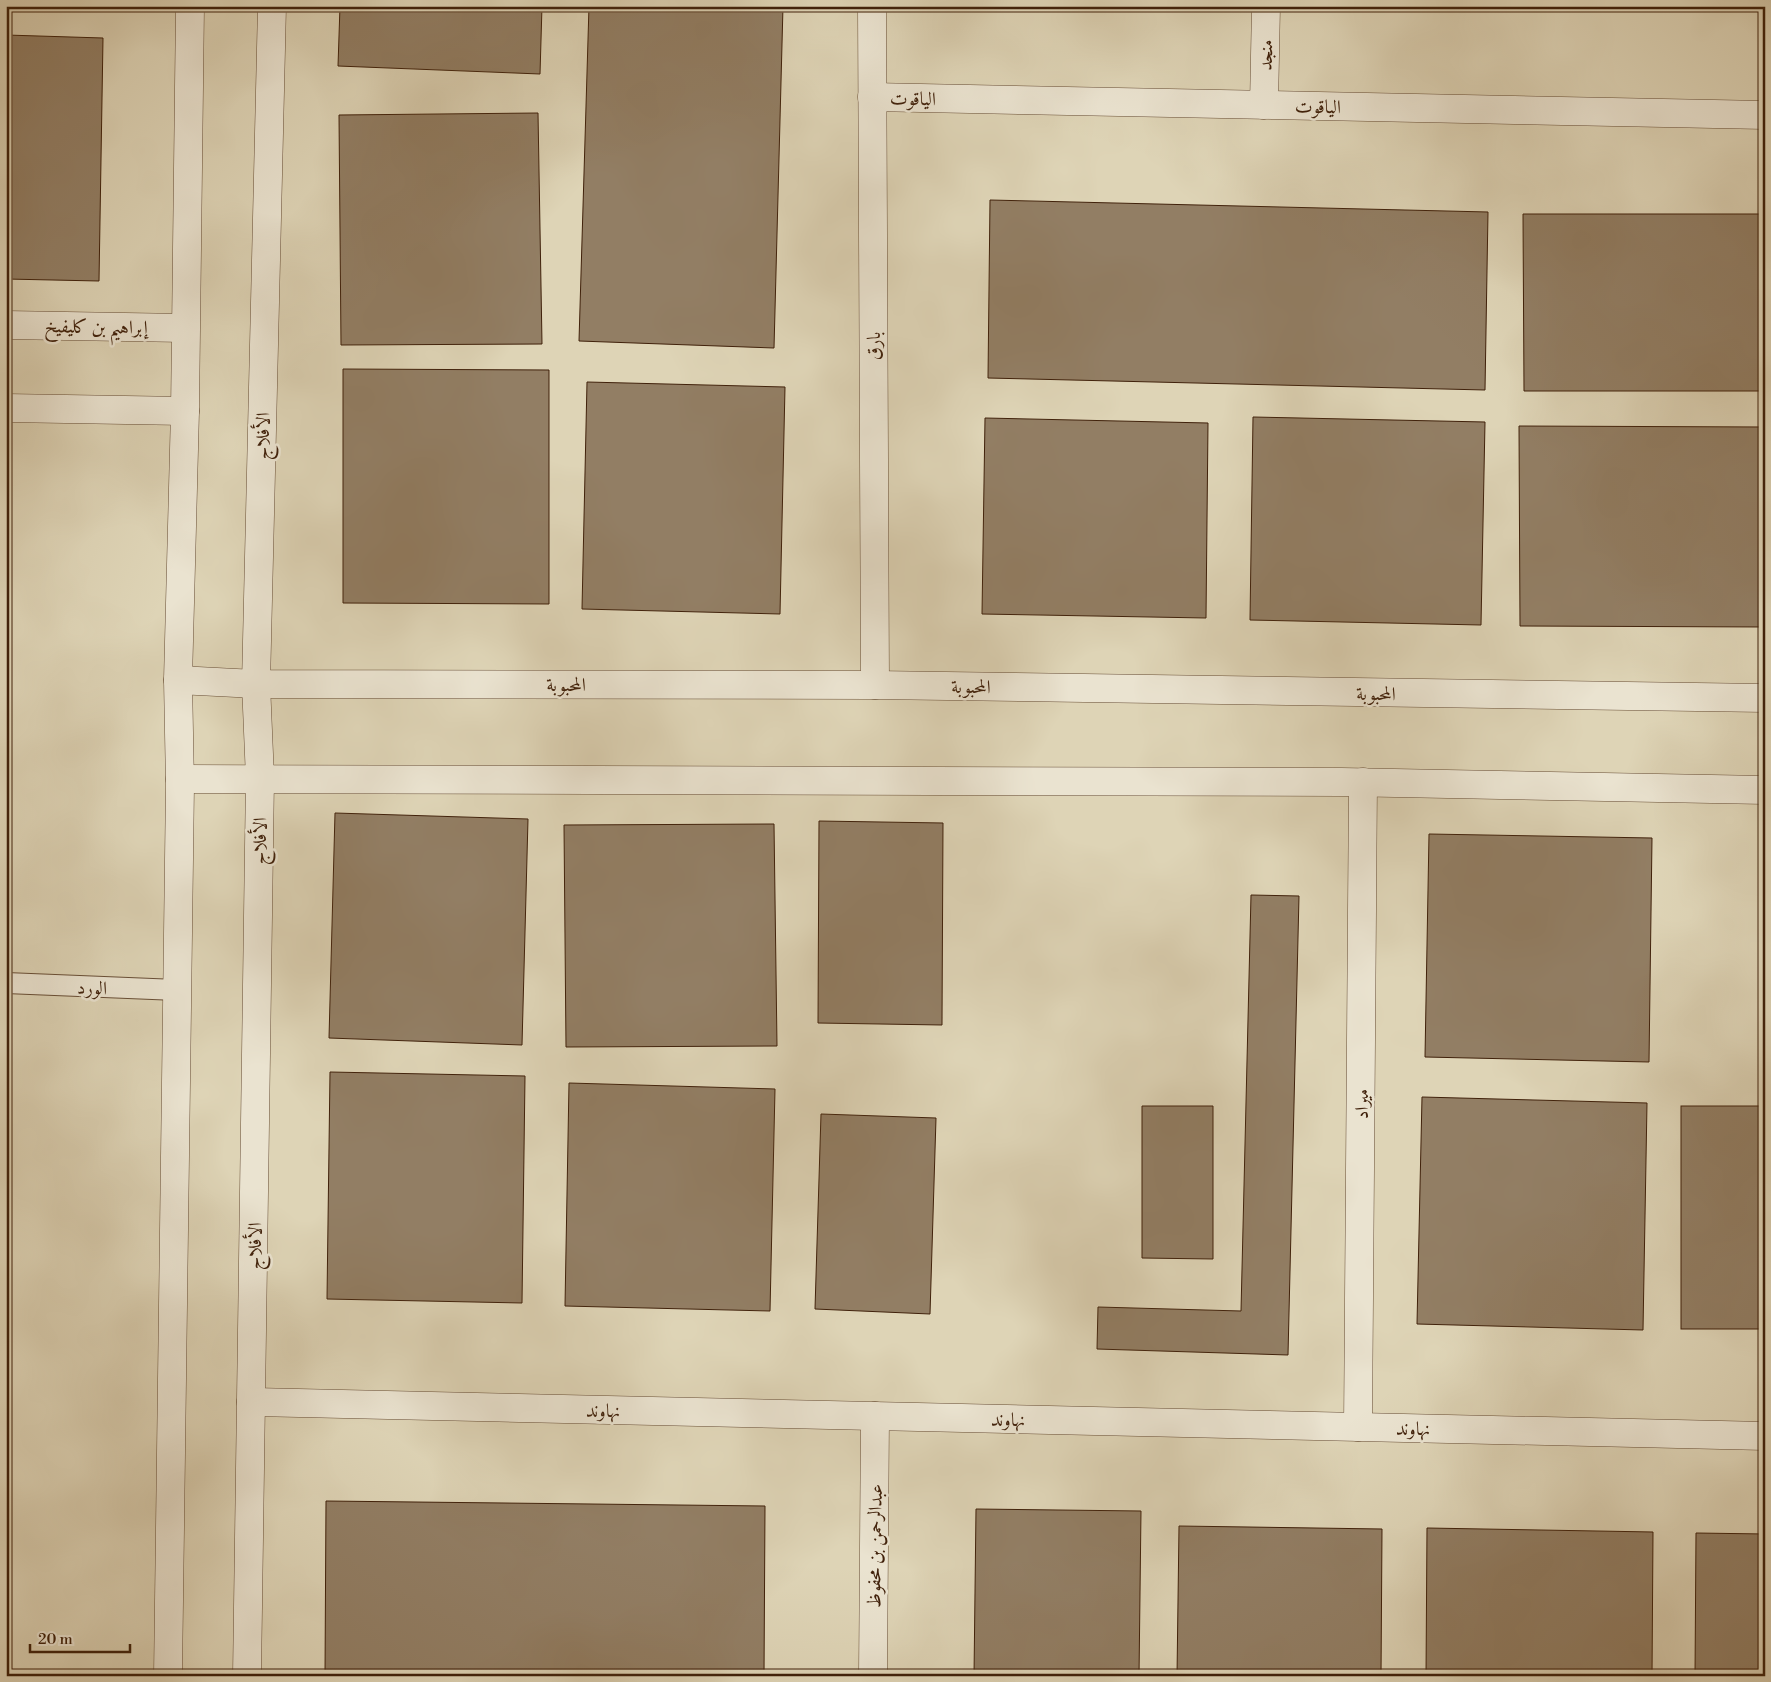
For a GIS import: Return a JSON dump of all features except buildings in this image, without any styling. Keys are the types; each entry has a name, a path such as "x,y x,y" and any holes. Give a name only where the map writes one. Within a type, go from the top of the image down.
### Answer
{"street":[{"path":"168,1676 180,779 178,680 185,411 190,6"},
{"name":"الأفلاج","path":"247,1676 260,778 256,684 272,6"},
{"name":"بارق","path":"872,6 875,685"},
{"name":"منجد","path":"1264,105 1266,6"},
{"name":"الياقوت","path":"872,97 1765,115"},
{"name":"إبراهيم بن كليفيخ","path":"6,325 185,328"},
{"path":"6,408 185,411"},
{"name":"المحبوبة","path":"178,680 256,684 875,685 1765,698"},
{"path":"180,779 1363,782 1765,790"},
{"name":"ميراد","path":"1358,1426 1363,782"},
{"name":"نهاوند","path":"251,1402 1765,1436"},
{"name":"عبدالرحمن بن محفوظ","path":"873,1676 875,1416"}],"lane":[{"name":"الورد","path":"6,983 177,990"}]}
